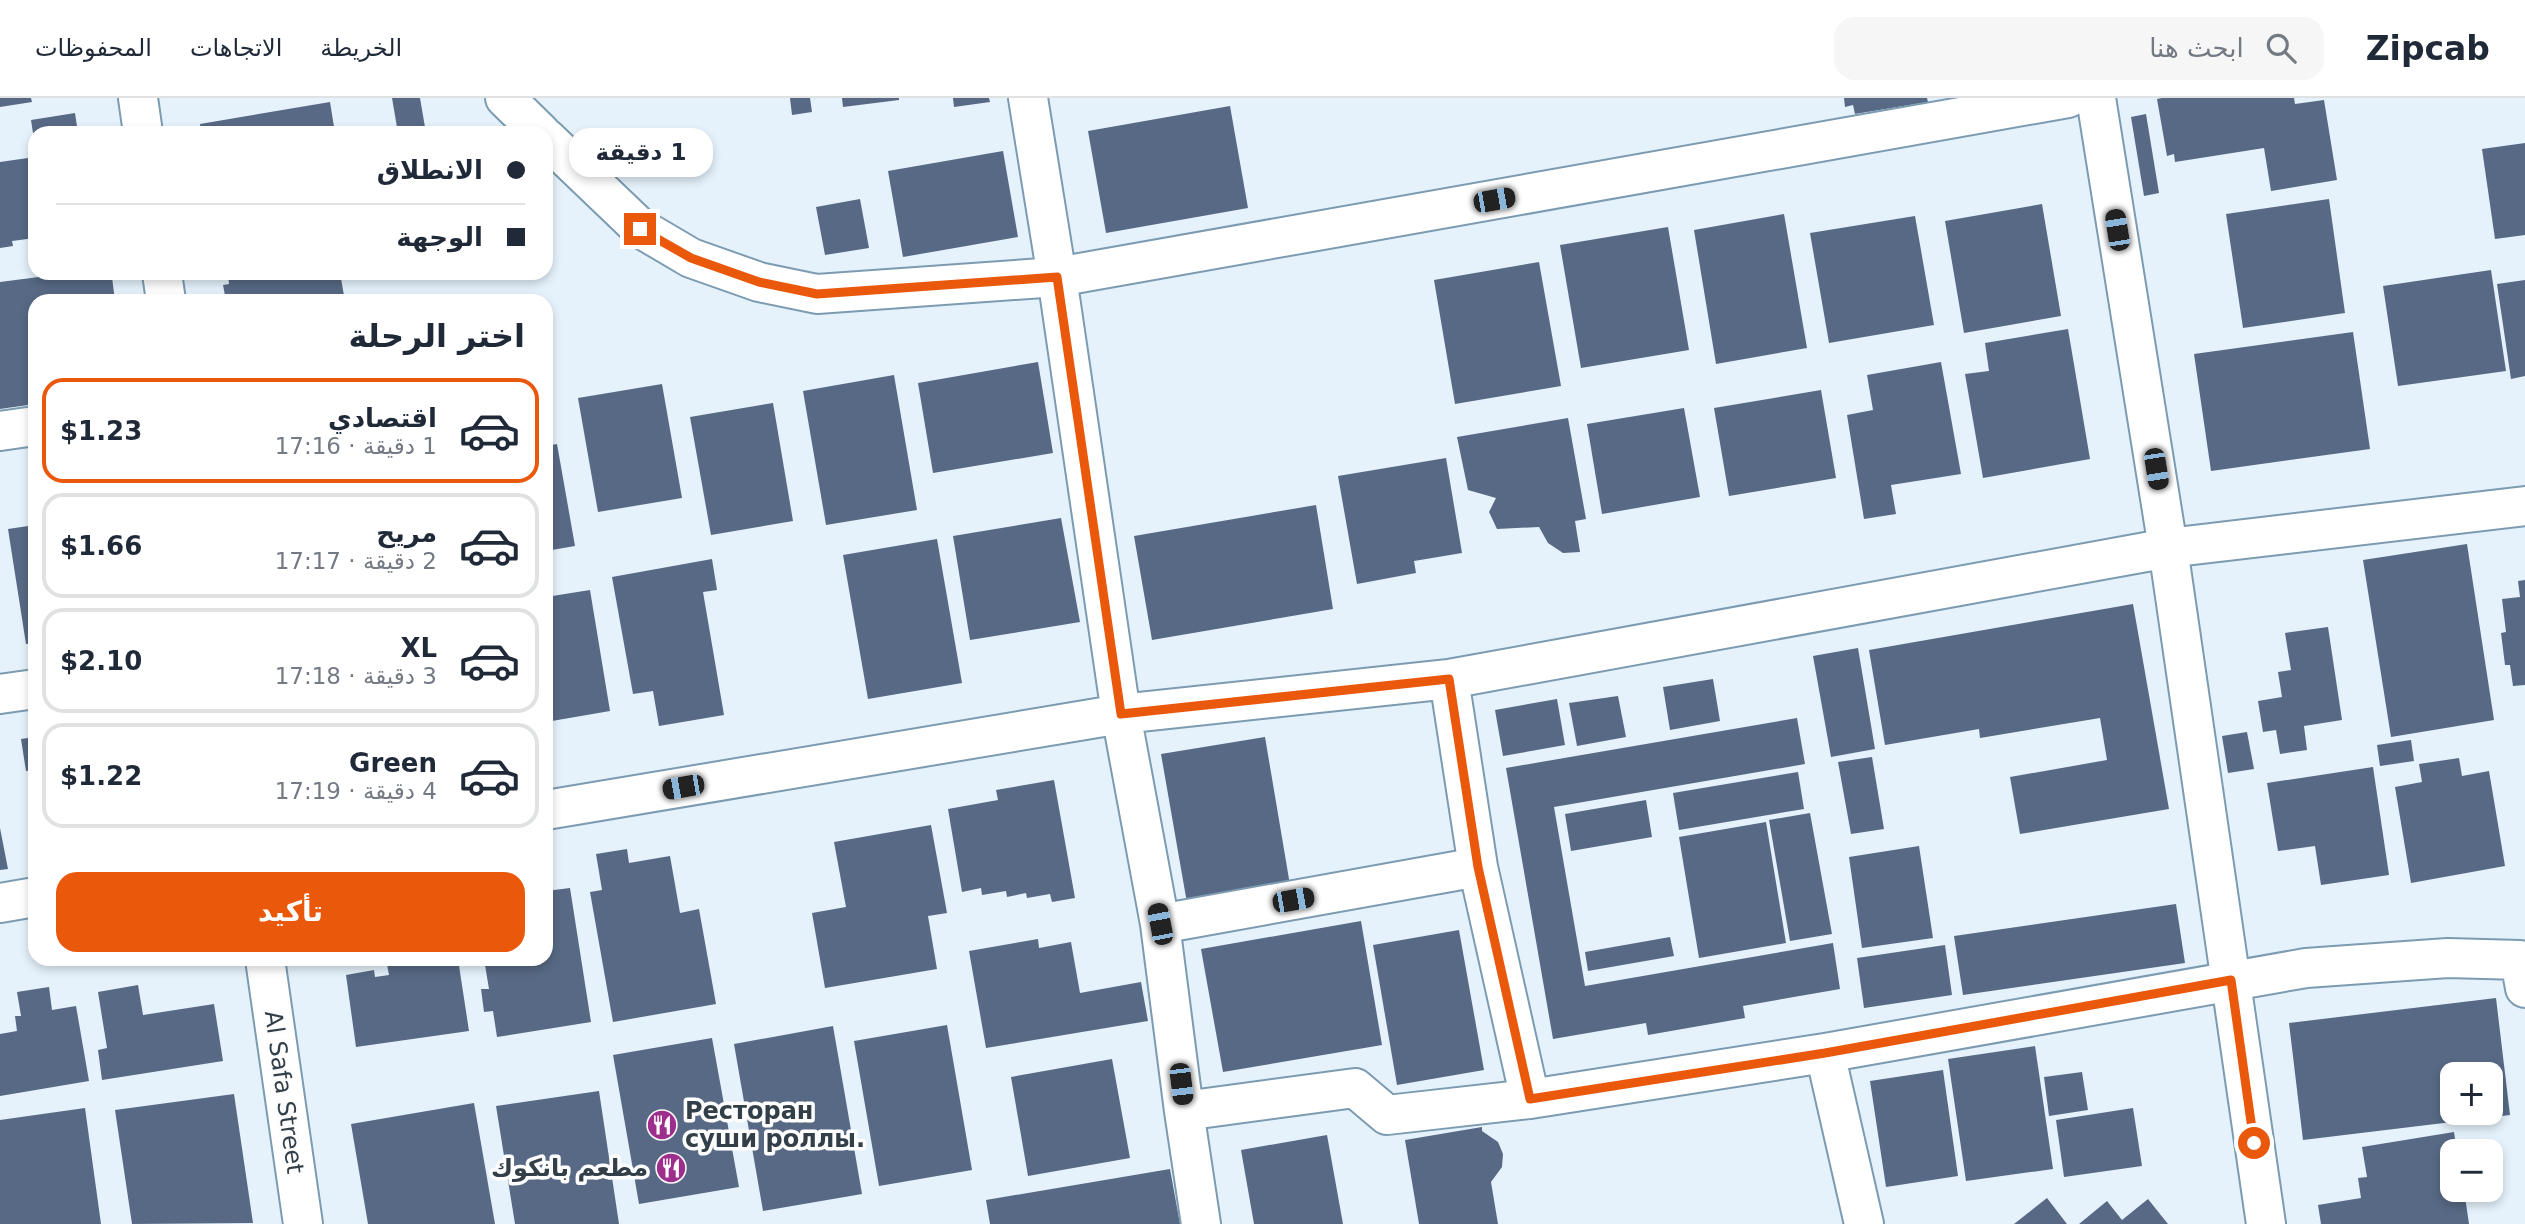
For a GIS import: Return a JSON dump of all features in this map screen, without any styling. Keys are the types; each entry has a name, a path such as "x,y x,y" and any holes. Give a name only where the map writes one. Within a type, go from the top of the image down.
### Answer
{"street":[{"path":"138,98 142,126"},
{"path":"505,98 534,126"},
{"path":"1028,98 1121,714 1160,924 1201,1224"},
{"path":"553,145 640,229 691,258 759,282 817,294 1057,277 2068,98"},
{"path":"2096,98 2168,548 2266,1224"},
{"path":"0,431 28,427"},
{"path":"553,809 1121,714 1449,679 2168,548 2525,506"},
{"path":"1449,679 1478,867 1530,1099"},
{"path":"0,694 28,690"},
{"path":"1160,924 1478,867"},
{"path":"0,903 28,898"},
{"path":"1184,1111 1355,1088 1387,1115 1530,1099 1825,1053 2306,968 2435,958 2524,969"},
{"name":"Al Safa Street","path":"265,966 303,1224"},
{"path":"1825,1053 1863,1224"}],"building":[{"path":"0,98 31,98 32,102 0,107"},
{"path":"392,98 420,98 425,126 397,126"},
{"path":"790,98 810,98 812,112 792,115"},
{"path":"842,98 899,98 899,100 843,107"},
{"path":"953,98 989,98 990,102 954,107"},
{"path":"1844,98 1927,98 1928,102 1855,114 1853,105 1845,107"},
{"path":"2294,98 2295,104 2324,100 2337,180 2271,191 2264,148 2175,162 2174,154 2167,156 2157,99"},
{"path":"330,102 334,126 200,126"},
{"path":"1230,106 1248,208 1106,233 1088,131"},
{"path":"75,113 77,126 32,126 31,120"},
{"path":"2146,114 2159,193 2144,196 2131,117"},
{"path":"2525,143 2525,235 2495,239 2482,149"},
{"path":"1003,151 1018,237 903,257 888,171"},
{"path":"28,158 28,239 12,241 13,246 0,248 0,162"},
{"path":"860,199 869,248 825,255 816,207"},
{"path":"2329,199 2345,313 2243,328 2226,214"},
{"path":"2042,204 2061,316 1964,333 1945,221"},
{"path":"1784,214 1807,348 1716,364 1694,230"},
{"path":"1915,216 1934,325 1829,343 1810,233"},
{"path":"1668,227 1689,350 1581,368 1560,245"},
{"path":"1539,262 1561,386 1455,404 1434,280"},
{"path":"2491,270 2506,371 2398,386 2383,286"},
{"path":"28,278 112,280 114,294 28,294 28,405 0,409 0,282"},
{"path":"229,280 341,280 344,294 225,294 223,285 229,284"},
{"path":"2525,280 2525,376 2511,379 2497,284"},
{"path":"2068,329 2090,459 1983,478 1965,374 1989,371 1985,343"},
{"path":"2353,332 2370,449 2211,471 2194,354"},
{"path":"1038,362 1053,453 933,473 918,383"},
{"path":"1941,362 1961,474 1891,485 1896,514 1864,519 1847,415 1873,410 1867,375"},
{"path":"894,375 917,510 826,525 803,391"},
{"path":"662,384 682,498 598,512 578,398"},
{"path":"1821,390 1836,478 1729,496 1714,408"},
{"path":"773,403 793,521 711,535 690,417"},
{"path":"1684,408 1700,497 1602,514 1587,424"},
{"path":"1568,418 1586,519 1575,521 1580,552 1563,553 1548,543 1539,527 1497,529 1489,512 1496,498 1468,490 1457,437"},
{"path":"557,444 575,546 553,550 553,445"},
{"path":"1446,458 1462,553 1414,561 1416,573 1357,584 1338,476"},
{"path":"1316,505 1333,609 1152,640 1134,536"},
{"path":"1061,518 1080,622 970,640 953,536"},
{"path":"28,526 28,644 26,644 8,529"},
{"path":"937,539 962,683 868,699 843,555"},
{"path":"2467,544 2494,720 2391,737 2363,560"},
{"path":"712,559 717,590 703,592 724,715 659,726 653,691 633,694 612,577"},
{"path":"2525,580 2525,685 2513,686 2510,665 2505,665 2501,633 2506,632 2502,599 2520,597 2518,581"},
{"path":"590,590 610,711 553,721 553,596"},
{"path":"2133,604 2169,809 2020,834 2010,777 2107,760 2100,718 1980,738 1979,729 1885,745 1869,650"},
{"path":"2328,627 2342,720 2304,726 2307,750 2280,754 2276,730 2263,732 2258,701 2282,697 2278,672 2291,670 2285,633"},
{"path":"1858,648 1875,749 1831,757 1813,656"},
{"path":"1713,679 1720,721 1670,730 1663,687"},
{"path":"1618,696 1626,737 1577,746 1569,703"},
{"path":"1557,699 1565,745 1503,756 1495,710"},
{"path":"1797,718 1805,764 1554,807 1585,986 1833,943 1840,989 1743,1006 1745,1018 1648,1035 1646,1023 1553,1039 1506,768"},
{"path":"2247,732 2254,769 2228,773 2222,736"},
{"path":"1265,737 1290,885 1187,903 1161,754"},
{"path":"28,738 28,771 26,771 21,739"},
{"path":"2411,740 2414,761 2380,766 2377,745"},
{"path":"1872,757 1884,829 1851,834 1838,762"},
{"path":"2459,758 2462,776 2489,771 2505,866 2411,883 2395,787 2422,782 2419,764"},
{"path":"2373,767 2389,875 2321,885 2315,846 2278,851 2267,783"},
{"path":"1798,772 1804,809 1679,830 1673,793"},
{"path":"1054,780 1075,898 1052,902 1050,894 1027,898 1026,893 1007,897 1006,891 982,895 981,888 962,892 948,809 998,800 996,790"},
{"path":"1646,800 1652,837 1571,851 1565,814"},
{"path":"1810,813 1832,934 1790,941 1769,820"},
{"path":"1766,822 1786,943 1699,958 1679,837"},
{"path":"931,825 947,913 928,916 937,969 825,988 812,913 846,907 834,842"},
{"path":"0,828 8,869 0,870"},
{"path":"1919,846 1933,938 1862,948 1849,857"},
{"path":"627,849 629,863 670,856 680,913 699,909 716,1004 613,1022 590,892 602,890 596,854"},
{"path":"570,888 591,1022 497,1037 493,1011 484,1012 481,989 489,989 485,966 553,966 553,890"},
{"path":"2176,904 2185,963 1963,995 1954,936"},
{"path":"1361,921 1382,1045 1223,1072 1201,949"},
{"path":"1459,930 1484,1070 1397,1085 1373,945"},
{"path":"1670,937 1674,956 1588,971 1585,952"},
{"path":"1038,939 1039,948 1071,942 1080,993 1141,982 1148,1021 986,1048 969,951"},
{"path":"1945,945 1952,995 1864,1008 1857,958"},
{"path":"387,966 459,966 469,1031 356,1047 346,975 374,970 375,977 389,975"},
{"path":"138,985 143,1015 214,1004 223,1061 102,1080 98,1050 107,1048 98,992"},
{"path":"49,987 52,1010 76,1006 89,1081 0,1096 0,1034 17,1031 15,1016 21,1016 17,992"},
{"path":"2496,998 2510,1115 2503,1116 2503,1062 2440,1062 2440,1123 2303,1140 2289,1023"},
{"path":"947,1025 972,1170 879,1186 854,1041"},
{"path":"833,1026 862,1194 763,1211 734,1044"},
{"path":"712,1038 739,1187 639,1204 613,1055"},
{"path":"2035,1046 2053,1169 1966,1181 1948,1059"},
{"path":"1112,1059 1130,1158 1028,1176 1011,1077"},
{"path":"1943,1070 1958,1176 1886,1187 1870,1081"},
{"path":"2082,1072 2088,1110 2049,1116 2044,1077"},
{"path":"599,1091 619,1224 515,1224 496,1106"},
{"path":"234,1094 253,1223 132,1224 115,1110"},
{"path":"474,1103 495,1224 368,1224 351,1124"},
{"path":"85,1108 101,1224 0,1224 0,1120"},
{"path":"2133,1108 2142,1166 2064,1177 2056,1120"},
{"path":"1482,1127 1482,1131 1498,1142 1503,1154 1502,1167 1491,1182 1498,1224 1419,1224 1405,1140"},
{"path":"2454,1132 2455,1139 2440,1139 2440,1202 2466,1202 2469,1224 2321,1224 2318,1205 2361,1198 2358,1178 2367,1177 2362,1147"},
{"path":"1327,1135 1343,1224 1254,1224 1241,1150"},
{"path":"1170,1169 1180,1224 990,1224 986,1200"},
{"path":"2047,1198 2067,1224 2014,1224"},
{"path":"2148,1199 2168,1224 2079,1224 2107,1201 2122,1220"}],"place":[{"name":"Ресторан суши роллы.","path":"662,1125"},
{"name":"مطعم بانكوك","path":"671,1168"}],"route":[{"path":"640,229 691,258 759,282 817,294 1057,277 1121,714 1449,679 1478,867 1530,1099 1825,1053 2231,980 2254,1143"}]}
